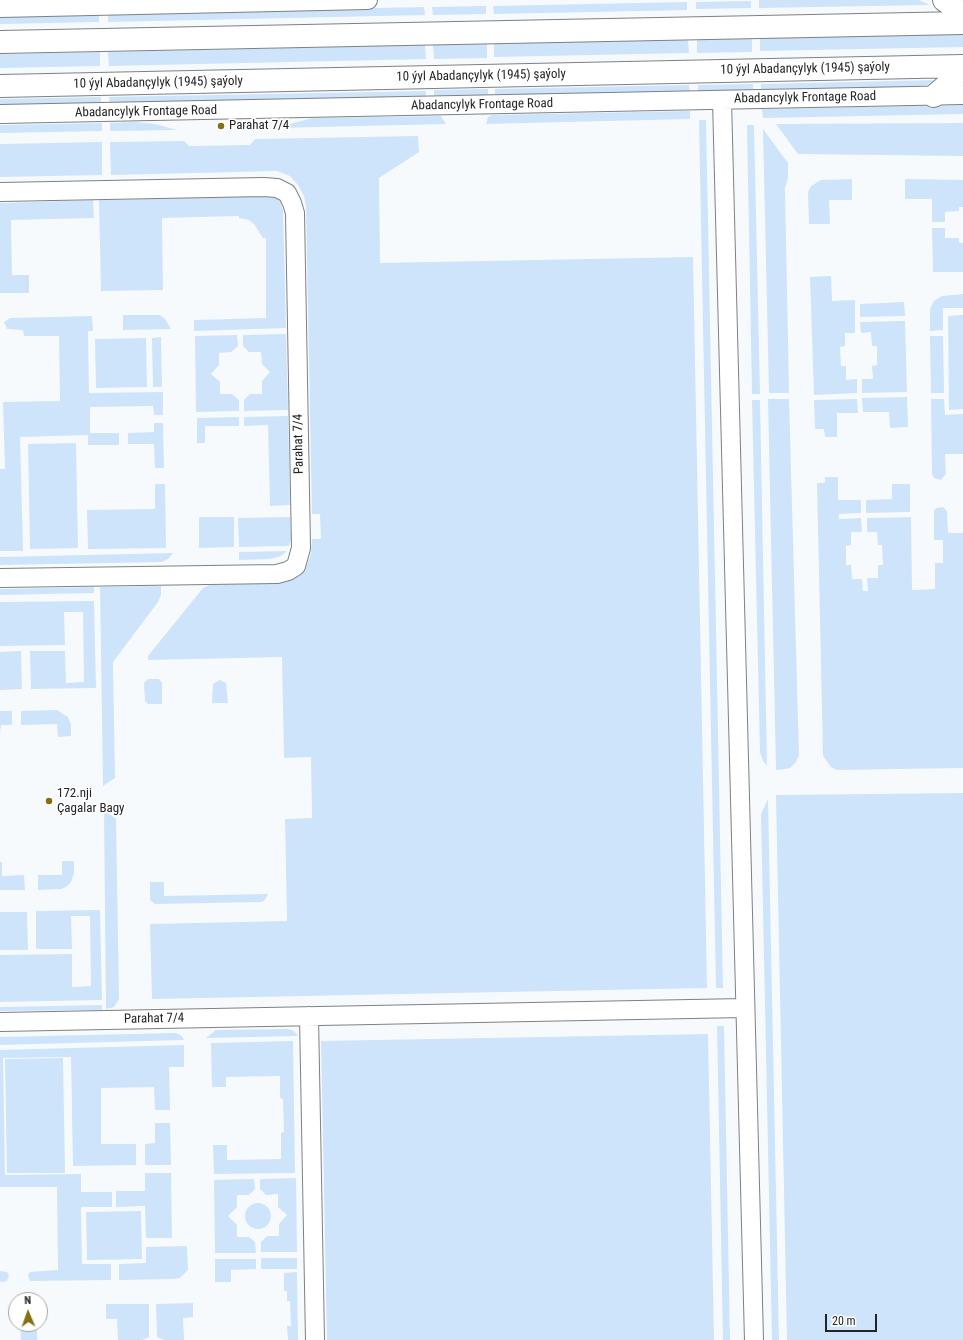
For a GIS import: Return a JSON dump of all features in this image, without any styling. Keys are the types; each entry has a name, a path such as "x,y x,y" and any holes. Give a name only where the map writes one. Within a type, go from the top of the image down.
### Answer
{"main road":[{"path":"944,0 963,14"},
{"path":"0,42 963,23"},
{"name":"10 ýyl Abadançylyk (1945) şaýoly","path":"0,86 963,66"},
{"path":"934,96 963,71"}],"street":[{"path":"0,8 368,0"},
{"name":"Abadancylyk Frontage Road","path":"0,114 963,95"},
{"path":"722,100 744,1008 754,1340"},
{"name":"Parahat 7/4","path":"0,192 264,187 277,188 287,193 292,202 295,214 301,548 296,566 288,572 277,574 0,578"},
{"name":"Parahat 7/4","path":"0,1022 744,1008"},
{"path":"309,1016 315,1340"}],"shaded area":[{"path":"759,0 919,0 930,5 759,8"},
{"path":"751,1 751,8 696,9 696,2"},
{"path":"687,2 687,10 494,14 493,6"},
{"path":"486,6 486,14 433,15 432,7"},
{"path":"424,7 425,15 108,22 108,14"},
{"path":"99,14 99,22 0,24 0,16"},
{"path":"963,34 963,47 760,51 760,37"},
{"path":"752,38 752,52 697,53 697,39"},
{"path":"688,39 689,53 494,57 494,43"},
{"path":"487,43 487,58 434,59 433,45"},
{"path":"425,45 426,59 109,66 108,52"},
{"path":"100,52 100,66 0,68 0,54"},
{"path":"937,80 926,85 914,87 761,91 761,84"},
{"path":"753,84 753,91 698,92 698,85"},
{"path":"689,85 690,92 495,96 495,89"},
{"path":"488,89 488,96 434,97 434,90"},
{"path":"426,91 426,97 110,104 109,97"},
{"path":"101,97 101,104 0,106 0,99"},
{"path":"963,105 963,114 763,118 762,109"},
{"path":"690,111 690,119 486,124 488,117 492,115"},
{"path":"441,116 446,124 275,128 312,118"},
{"path":"699,120 706,120 723,988 716,988"},
{"path":"135,122 155,124 177,130 110,131 110,123"},
{"path":"102,123 102,131 0,133 0,125"},
{"path":"963,123 963,156 798,154 776,124"},
{"path":"747,125 754,125 760,394 752,394"},
{"path":"763,129 788,163 788,178 785,188 789,393 769,393"},
{"path":"418,136 419,152 379,178 380,263 693,257 707,988 152,999 150,924 287,921 285,819 312,818 311,757 284,758 282,657 148,660 148,656 203,588 212,584 279,583 290,580 306,567 311,554 312,539 321,539 320,514 312,514 306,206 304,196 298,185 290,176 277,171 111,175 110,142 184,141 189,146 250,145 255,139"},
{"path":"102,142 102,175 0,177 0,144"},
{"path":"852,179 852,200 829,200 830,224 809,224 808,192 811,186 821,180"},
{"path":"905,179 963,180 963,207 959,207 959,211 945,212 945,222 932,222 932,199 905,199"},
{"path":"270,196 279,200 283,210 286,328 194,331 194,320 266,318 266,238 263,238 254,224 249,220 239,218 239,216 162,218 163,290 101,291 99,200"},
{"path":"93,200 94,218 11,220 12,275 29,275 29,293 0,293 0,203"},
{"path":"932,228 945,228 945,238 959,238 959,243 963,243 963,272 933,272"},
{"path":"831,276 832,301 855,300 855,333 845,333 845,346 840,347 841,366 846,366 846,380 857,379 857,393 814,395 810,277"},
{"path":"963,294 963,308 943,308 943,330 930,331 930,309 934,301 942,296"},
{"path":"904,302 905,316 860,317 860,304"},
{"path":"123,315 160,315 166,320 171,329 123,330"},
{"path":"963,315 963,409 949,410 948,316"},
{"path":"92,316 93,331 88,331 89,393 163,392 163,415 154,415 153,406 90,407 90,433 119,433 119,445 88,445 88,435 20,437 23,551 0,551 0,469 5,469 3,402 60,401 59,336 24,336 23,330 7,329 4,322 10,318"},
{"path":"905,321 907,392 862,393 862,379 873,379 872,366 877,365 877,346 872,346 871,332 861,333 860,322"},
{"path":"286,334 288,410 244,411 244,400 250,394 262,394 262,381 270,372 262,364 261,352 249,352 243,346 243,335"},
{"path":"237,335 238,346 231,352 219,353 219,365 211,374 220,382 220,394 232,394 239,400 239,411 196,412 195,336"},
{"path":"930,336 943,336 944,393 931,393"},
{"path":"161,337 162,387 153,387 152,338"},
{"path":"146,338 147,387 96,388 95,339"},
{"path":"907,397 908,427 890,428 889,412 863,412 862,398"},
{"path":"768,399 789,399 799,755 796,762 790,768 779,770 776,770"},
{"path":"857,399 858,413 837,413 837,437 825,437 824,429 815,429 814,400"},
{"path":"931,399 944,399 945,415 963,414 963,454 945,454 946,474 941,480 934,478 932,474"},
{"path":"752,400 760,400 767,766 763,761 760,752"},
{"path":"288,416 290,505 270,506 268,425 244,426 244,417"},
{"path":"239,417 239,426 205,426 205,443 197,443 197,418"},
{"path":"154,423 163,423 164,468 155,468 154,444 128,444 128,433 154,432"},
{"path":"76,443 78,548 30,549 28,444"},
{"path":"825,477 838,477 838,500 861,500 861,513 839,514 839,519 861,518 862,532 851,532 851,545 846,546 846,565 851,565 852,579 862,579 863,591 868,591 867,578 878,578 878,565 883,565 882,545 878,545 877,532 867,532 867,518 911,517 912,590 935,589 935,563 943,563 943,540 934,540 934,511 936,508 943,507 947,511 948,533 963,533 963,768 837,770 831,767 823,756 817,483 825,483"},
{"path":"155,484 165,484 166,548 88,549 87,510 155,509"},
{"path":"892,484 910,484 910,512 866,513 866,500 892,499"},
{"path":"199,517 234,517 234,547 199,548"},
{"path":"290,517 291,539 289,546 239,547 238,518"},
{"path":"287,551 281,556 270,559 239,560 239,552"},
{"path":"173,553 168,559 162,562 0,565 0,557"},
{"path":"161,586 161,595 158,602 113,662 115,778 103,786 100,587"},
{"path":"94,587 94,593 0,595 0,589"},
{"path":"94,601 96,688 31,689 30,651 65,651 66,683 84,682 83,612 64,612 65,645 0,646 0,602"},
{"path":"21,651 22,689 0,690 0,652"},
{"path":"148,679 159,679 162,683 162,704 148,704 145,701 144,683"},
{"path":"220,680 226,683 228,703 212,703 213,684"},
{"path":"57,710 68,717 71,725 71,736 58,737 57,724 21,725 21,711"},
{"path":"0,711 12,711 12,725 1,725 0,732"},
{"path":"963,793 963,1340 787,1340 776,795"},
{"path":"768,799 779,1340 772,1340 761,814"},
{"path":"104,810 116,819 119,999 114,1007 106,1009"},
{"path":"62,861 74,861 74,873 71,882 66,887 61,889 38,890 38,875 62,875"},
{"path":"0,862 2,862 2,876 24,875 25,890 0,890"},
{"path":"150,882 164,882 164,896 268,894 262,902 155,904 150,900"},
{"path":"100,910 102,1000 0,1002 0,955 72,954 72,987 91,986 90,916 71,916 72,949 36,949 36,911"},
{"path":"0,912 27,912 28,950 0,950"},
{"path":"102,1005 102,1010 0,1011 0,1007"},
{"path":"717,1026 724,1026 730,1340 723,1340"},
{"path":"288,1029 294,1031 298,1036 206,1038 216,1030"},
{"path":"176,1033 182,1036 184,1040 0,1045 0,1037"},
{"path":"708,1034 714,1340 327,1340 321,1041"},
{"path":"293,1041 295,1173 214,1174 213,1145 227,1145 227,1160 281,1159 281,1133 284,1132 283,1099 280,1098 280,1076 226,1077 226,1087 212,1087 211,1043"},
{"path":"184,1045 184,1067 169,1067 170,1110 155,1110 154,1087 101,1088 101,1144 136,1144 136,1165 73,1166 71,1057 3,1058 5,1175 81,1174 81,1192 112,1192 112,1207 81,1207 82,1264 111,1264 111,1280 30,1281 28,1275 30,1272 58,1270 57,1187 0,1187 0,1050"},
{"path":"63,1058 65,1173 7,1173 5,1059"},
{"path":"155,1123 170,1123 171,1165 145,1165 145,1144 155,1143"},
{"path":"145,1173 171,1173 172,1238 146,1238 145,1206 116,1207 116,1191 145,1191"},
{"path":"296,1178 297,1252 261,1252 261,1242 267,1236 279,1236 279,1224 287,1215 278,1207 278,1194 266,1195 260,1189 260,1179"},
{"path":"254,1179 255,1189 249,1195 237,1195 237,1207 228,1216 237,1225 237,1237 249,1237 255,1242 256,1253 215,1253 214,1180"},
{"path":"258,1203 267,1207 271,1216 267,1225 258,1229 249,1225 245,1216 249,1207"},
{"path":"141,1211 142,1259 87,1260 86,1212"},
{"path":"187,1246 188,1270 180,1278 119,1280 119,1264 146,1263 146,1247"},
{"path":"261,1258 297,1258 297,1269 261,1269"},
{"path":"215,1259 256,1259 256,1269 231,1270 231,1282 215,1282"},
{"path":"0,1271 7,1272 9,1275 7,1281 0,1282"},
{"path":"297,1272 298,1340 288,1340 287,1326 291,1326 290,1301 287,1301 287,1291 284,1291 284,1273"},
{"path":"193,1303 193,1317 183,1318 184,1340 164,1340 157,1337 156,1304"},
{"path":"106,1304 149,1304 149,1337 142,1340 118,1340 117,1319 106,1319"},
{"path":"20,1332 37,1332 37,1340 21,1340"}],"place":[{"name":"Parahat 7/4","path":"221,126"},
{"name":"172.nji Çagalar Bagy","path":"49,801"}]}
